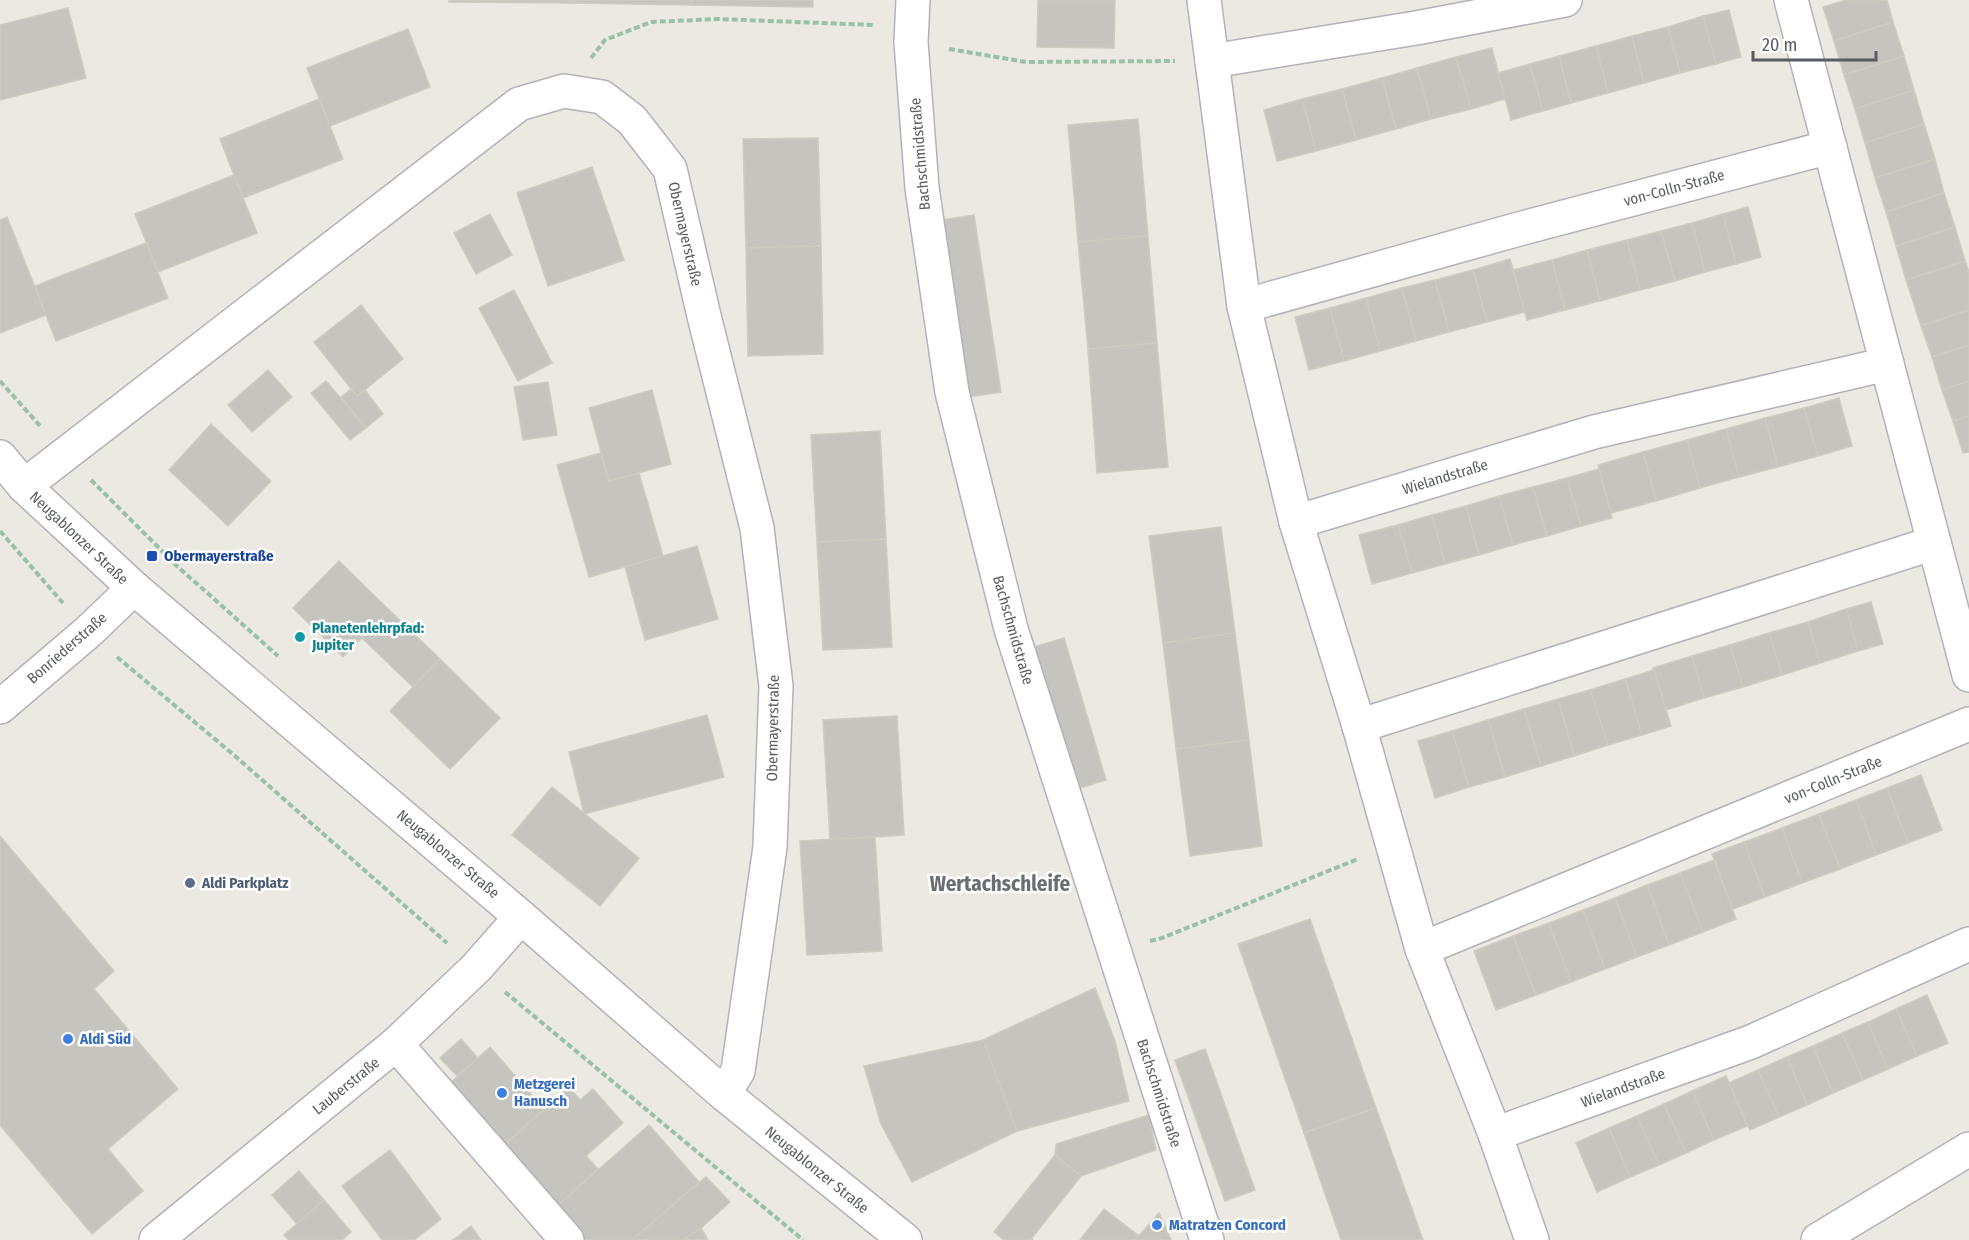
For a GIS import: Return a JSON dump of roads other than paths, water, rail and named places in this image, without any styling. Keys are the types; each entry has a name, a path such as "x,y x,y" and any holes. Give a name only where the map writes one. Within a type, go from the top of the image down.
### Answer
{"street":[{"name":"Bachschmidstraße","path":"913,0 911,42 922,188 952,392 1011,629 1207,1240"},
{"path":"1204,0 1244,306 1296,522 1359,726 1422,949 1495,1134 1532,1240"},
{"path":"1212,61 1416,28 1565,0"},
{"path":"1791,0 1969,675"},
{"name":"Obermayerstraße","path":"24,486 519,104 564,91 602,97 632,120 670,170 757,528 776,686 770,847 738,1071 724,1095"},
{"name":"von-Colln-Straße","path":"1244,306 1519,229 1830,147"},
{"name":"Wielandstraße","path":"1296,522 1594,432 1887,364"},
{"name":"Neugablonzer Straße","path":"0,458 24,486 134,588 521,917 724,1095 905,1240"},
{"path":"1359,726 1934,543"},
{"name":"Bonriederstraße","path":"0,707 88,632 134,588"},
{"name":"von-Colln-Straße","path":"1422,949 1969,724"},
{"name":"Lauberstraße","path":"156,1240 396,1044 476,968 521,917"},
{"name":"Wielandstraße","path":"1495,1134 1751,1042 1969,944"},
{"path":"396,1044 567,1240"},
{"path":"1818,1240 1969,1149"}],"place":[{"name":"Obermayerstraße","path":"152,556"},
{"name":"Planetenlehrpfad: Jupiter","path":"300,637"},
{"name":"Aldi Parkplatz","path":"190,883"},
{"name":"Aldi Süd","path":"68,1039"},
{"name":"Metzgerei Hanusch","path":"502,1093"},
{"name":"Matratzen Concord","path":"1157,1225"}],"district":[{"name":"Wertachschleife","path":"1000,884"}]}
